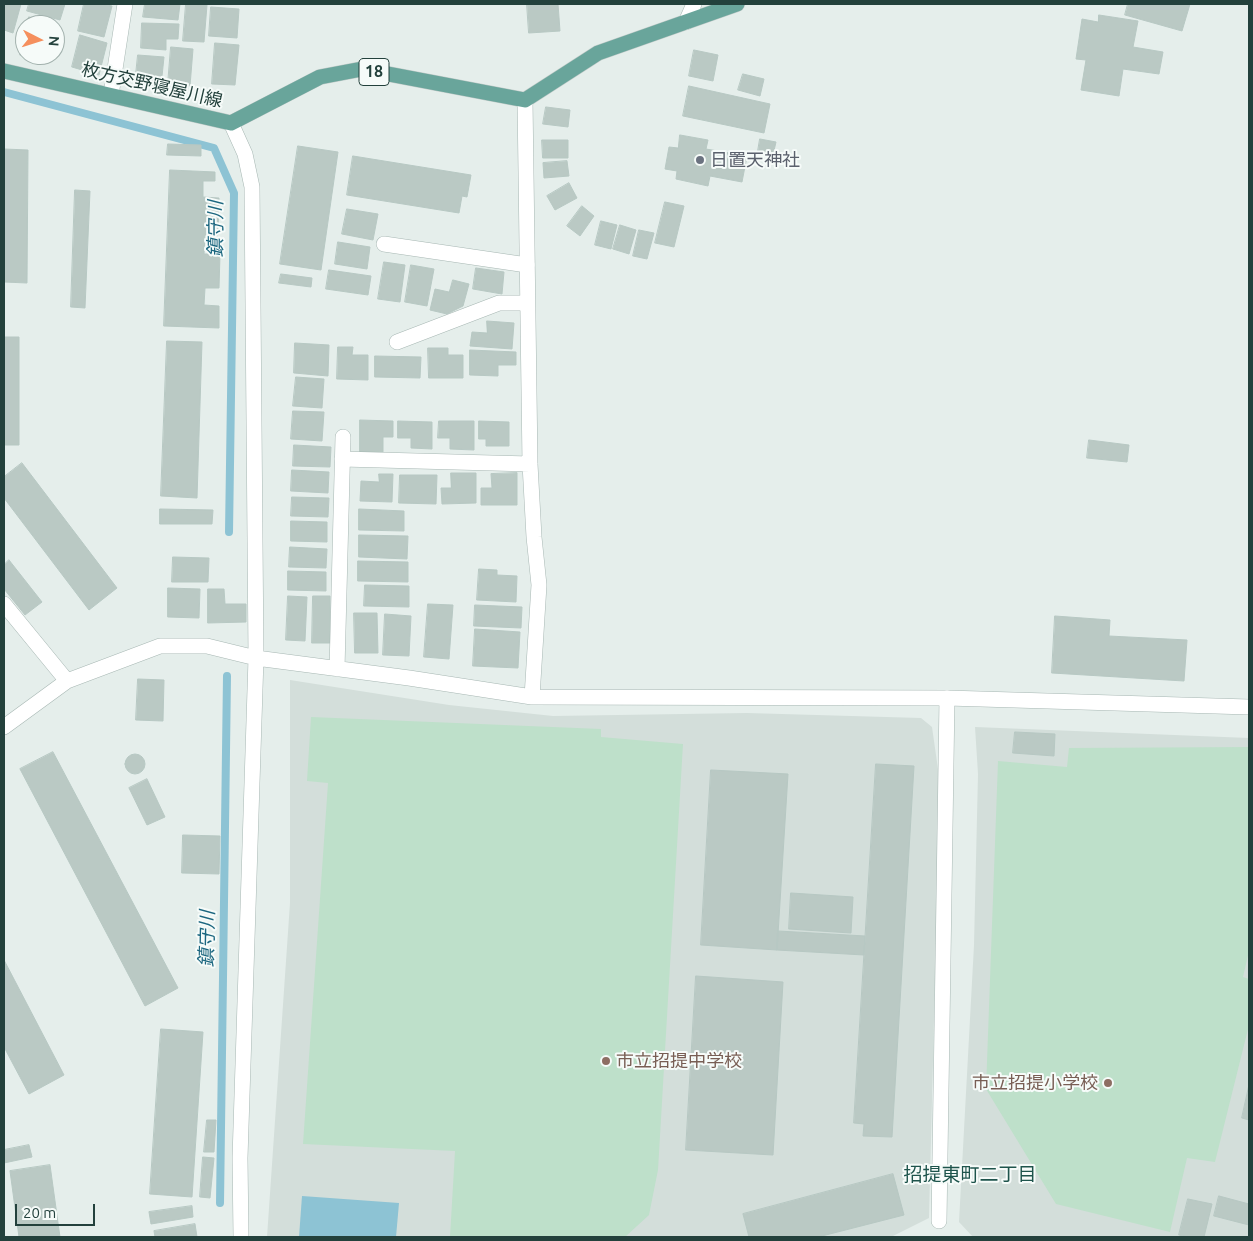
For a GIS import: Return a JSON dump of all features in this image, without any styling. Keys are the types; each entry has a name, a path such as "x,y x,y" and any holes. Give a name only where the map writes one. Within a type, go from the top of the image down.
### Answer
{"main road":[{"path":"525,100 598,53 737,4"},
{"name":"枚方交野寝屋川線","path":"4,71 231,122 320,77 362,69 525,100"}],"street":[{"path":"111,95 126,4"},
{"path":"686,22 694,4"},
{"path":"525,100 530,464 539,586 532,697"},
{"path":"231,122 246,154 252,187 256,658 240,1148 241,1237"},
{"path":"384,244 527,266"},
{"path":"397,342 498,303 527,303"},
{"path":"338,669 343,437"},
{"path":"342,459 530,464"},
{"path":"4,604 67,681"},
{"path":"4,727 67,681 160,646 207,646 256,658 532,697 947,698 1249,707"},
{"path":"939,1221 947,698"}],"shaded area":[{"name":"市立招提中学校","path":"290,680 449,705 553,716 747,713 921,718 932,727 940,783 929,1218 891,1237 267,1237 290,903"},
{"name":"市立招提小学校","path":"975,727 1249,738 1249,1237 973,1237 959,1222 974,945 978,774"}],"green space":[{"path":"311,717 601,729 601,737 683,744 658,1170 649,1215 625,1237 450,1237 455,1151 303,1144 328,783 307,781"},
{"name":"市立招提小学校","path":"1249,747 1249,951 1243,977 1249,979 1249,1025 1215,1162 1187,1158 1170,1232 1056,1204 986,1089 998,761 1067,767 1069,748"}],"water":[{"path":"302,1196 399,1203 396,1237 299,1237"}],"building":[{"path":"4,4 21,4 18,15 15,15 13,33 4,30"},
{"path":"29,4 65,4 62,15 42,15 27,11"},
{"path":"84,4 112,6 104,37 78,31"},
{"path":"145,4 180,4 178,20 143,17"},
{"path":"186,4 207,5 204,42 183,41"},
{"path":"527,4 558,4 560,31 529,33"},
{"path":"1128,4 1190,4 1182,31 1125,15"},
{"path":"211,7 239,9 237,38 209,36"},
{"path":"1099,15 1138,21 1133,47 1163,52 1159,74 1123,69 1119,96 1081,90 1086,60 1076,59 1082,19 1098,22"},
{"path":"142,23 179,24 178,39 166,39 166,50 141,48"},
{"path":"80,35 107,43 99,75 72,67"},
{"path":"215,43 239,45 235,85 212,84"},
{"path":"171,47 193,49 190,86 168,84"},
{"path":"694,50 718,55 713,81 689,76"},
{"path":"138,55 164,57 161,86 135,84"},
{"path":"743,74 764,79 760,96 738,90"},
{"path":"689,86 770,104 764,133 683,116"},
{"path":"546,107 570,110 568,127 543,124"},
{"path":"680,135 708,140 706,149 747,156 742,182 710,176 708,186 676,179 677,171 665,169 669,147 678,148"},
{"path":"760,139 776,142 773,155 758,151"},
{"path":"542,140 568,140 568,158 543,158"},
{"path":"168,144 201,145 201,156 167,155"},
{"path":"298,146 338,152 321,270 280,264"},
{"path":"4,149 28,150 27,283 4,282"},
{"path":"353,156 471,175 467,197 462,196 459,213 347,195"},
{"path":"567,161 569,176 544,178 543,163"},
{"path":"170,170 215,172 215,181 203,181 203,197 219,198 218,235 205,235 204,254 220,254 219,288 205,288 204,305 219,306 219,328 164,326"},
{"path":"569,183 577,198 555,210 547,196"},
{"path":"75,190 90,191 85,308 71,307"},
{"path":"665,202 684,206 674,247 655,243"},
{"path":"582,206 594,216 580,236 567,226"},
{"path":"347,209 378,214 373,240 342,234"},
{"path":"601,221 617,225 611,249 595,245"},
{"path":"620,225 636,230 629,254 613,249"},
{"path":"639,230 654,233 647,259 633,256"},
{"path":"338,242 370,247 367,269 335,264"},
{"path":"384,262 405,265 400,302 378,299"},
{"path":"411,265 434,269 427,306 405,302"},
{"path":"476,268 504,272 502,294 473,289"},
{"path":"329,270 371,276 368,295 326,289"},
{"path":"281,274 312,278 311,287 279,283"},
{"path":"453,280 469,284 463,306 447,314 430,310 435,289 449,292"},
{"path":"487,321 514,323 512,349 470,346 472,332 487,333"},
{"path":"4,337 19,337 19,445 4,445"},
{"path":"167,341 202,342 197,498 161,496"},
{"path":"295,343 329,345 328,376 294,373"},
{"path":"338,347 353,347 352,355 368,355 368,380 337,379"},
{"path":"428,348 448,348 448,355 463,355 463,378 429,378"},
{"path":"470,350 516,352 516,365 498,365 498,376 470,375"},
{"path":"375,356 421,357 420,378 375,377"},
{"path":"296,377 324,379 322,408 293,406"},
{"path":"293,411 324,412 322,441 291,439"},
{"path":"360,420 393,421 393,437 383,437 383,452 360,452"},
{"path":"398,421 432,422 432,449 411,448 411,438 398,438"},
{"path":"439,421 474,421 474,450 450,449 450,438 438,438"},
{"path":"479,421 509,422 509,446 486,446 486,439 479,439"},
{"path":"1089,440 1129,445 1127,462 1087,458"},
{"path":"294,445 331,447 330,467 293,466"},
{"path":"22,463 117,588 89,610 4,498 4,477"},
{"path":"292,470 329,472 328,493 291,491"},
{"path":"451,473 476,473 476,503 442,504 441,488 451,488"},
{"path":"517,473 517,505 481,505 481,488 492,488 491,474"},
{"path":"379,474 393,474 392,502 360,501 361,481 379,482"},
{"path":"400,475 437,475 436,504 399,503"},
{"path":"292,497 329,498 328,517 291,516"},
{"path":"160,509 213,510 212,524 160,524"},
{"path":"359,509 404,511 404,531 359,530"},
{"path":"291,521 327,522 327,542 291,541"},
{"path":"359,535 408,536 407,559 359,557"},
{"path":"290,547 327,549 326,568 289,567"},
{"path":"173,557 209,558 208,582 172,582"},
{"path":"9,560 42,602 25,615 4,589 4,565"},
{"path":"358,561 408,562 408,582 358,581"},
{"path":"479,569 497,570 497,575 517,576 516,602 477,600"},
{"path":"288,571 326,572 326,591 288,590"},
{"path":"365,585 409,586 409,607 364,606"},
{"path":"168,588 200,589 199,618 168,617"},
{"path":"208,589 224,589 225,604 246,604 246,622 208,623"},
{"path":"288,596 307,597 305,641 286,640"},
{"path":"313,596 330,596 330,643 312,643"},
{"path":"428,604 453,605 449,659 424,657"},
{"path":"475,605 522,607 521,628 474,626"},
{"path":"354,613 377,613 378,653 355,653"},
{"path":"385,614 411,616 409,656 383,655"},
{"path":"1055,616 1110,620 1109,636 1187,640 1184,681 1052,673"},
{"path":"475,629 520,632 518,668 473,666"},
{"path":"138,679 164,680 163,721 136,720"},
{"path":"1015,732 1055,734 1054,756 1013,753"},
{"path":"53,752 178,988 145,1006 20,769"},
{"path":"135,754 142,757 145,764 142,771 135,774 128,771 125,764 128,757"},
{"path":"876,764 914,766 892,1137 863,1136 864,1124 854,1123"},
{"path":"711,770 788,774 777,950 701,945"},
{"path":"147,779 165,817 147,825 129,788"},
{"path":"183,835 220,836 219,874 182,873"},
{"path":"791,893 853,897 851,933 789,929"},
{"path":"778,931 865,936 864,955 777,950"},
{"path":"4,960 64,1075 29,1094 4,1047"},
{"path":"696,976 783,982 773,1155 686,1150"},
{"path":"161,1029 203,1032 192,1197 150,1194"},
{"path":"1249,1085 1249,1120 1242,1118"},
{"path":"207,1120 216,1120 214,1152 204,1152"},
{"path":"29,1145 32,1157 4,1163 4,1150"},
{"path":"203,1157 214,1158 210,1198 200,1197"},
{"path":"50,1165 60,1237 19,1237 10,1171"},
{"path":"893,1174 904,1215 818,1237 749,1237 743,1214"},
{"path":"1219,1196 1249,1204 1249,1225 1214,1216"},
{"path":"1188,1199 1212,1204 1204,1237 1179,1235"},
{"path":"192,1206 193,1217 151,1224 149,1212"},
{"path":"195,1224 197,1237 155,1237 154,1231"}],"waterway":[{"name":"鎮守川","path":"4,92 214,148 234,193 229,532"},
{"name":"鎮守川","path":"220,1203 227,676"}],"place":[{"name":"日置天神社","path":"700,160"},
{"name":"市立招提中学校","path":"606,1061"},
{"name":"市立招提小学校","path":"1108,1083"}],"district":[{"name":"招提東町二丁目","path":"970,1175"}]}
